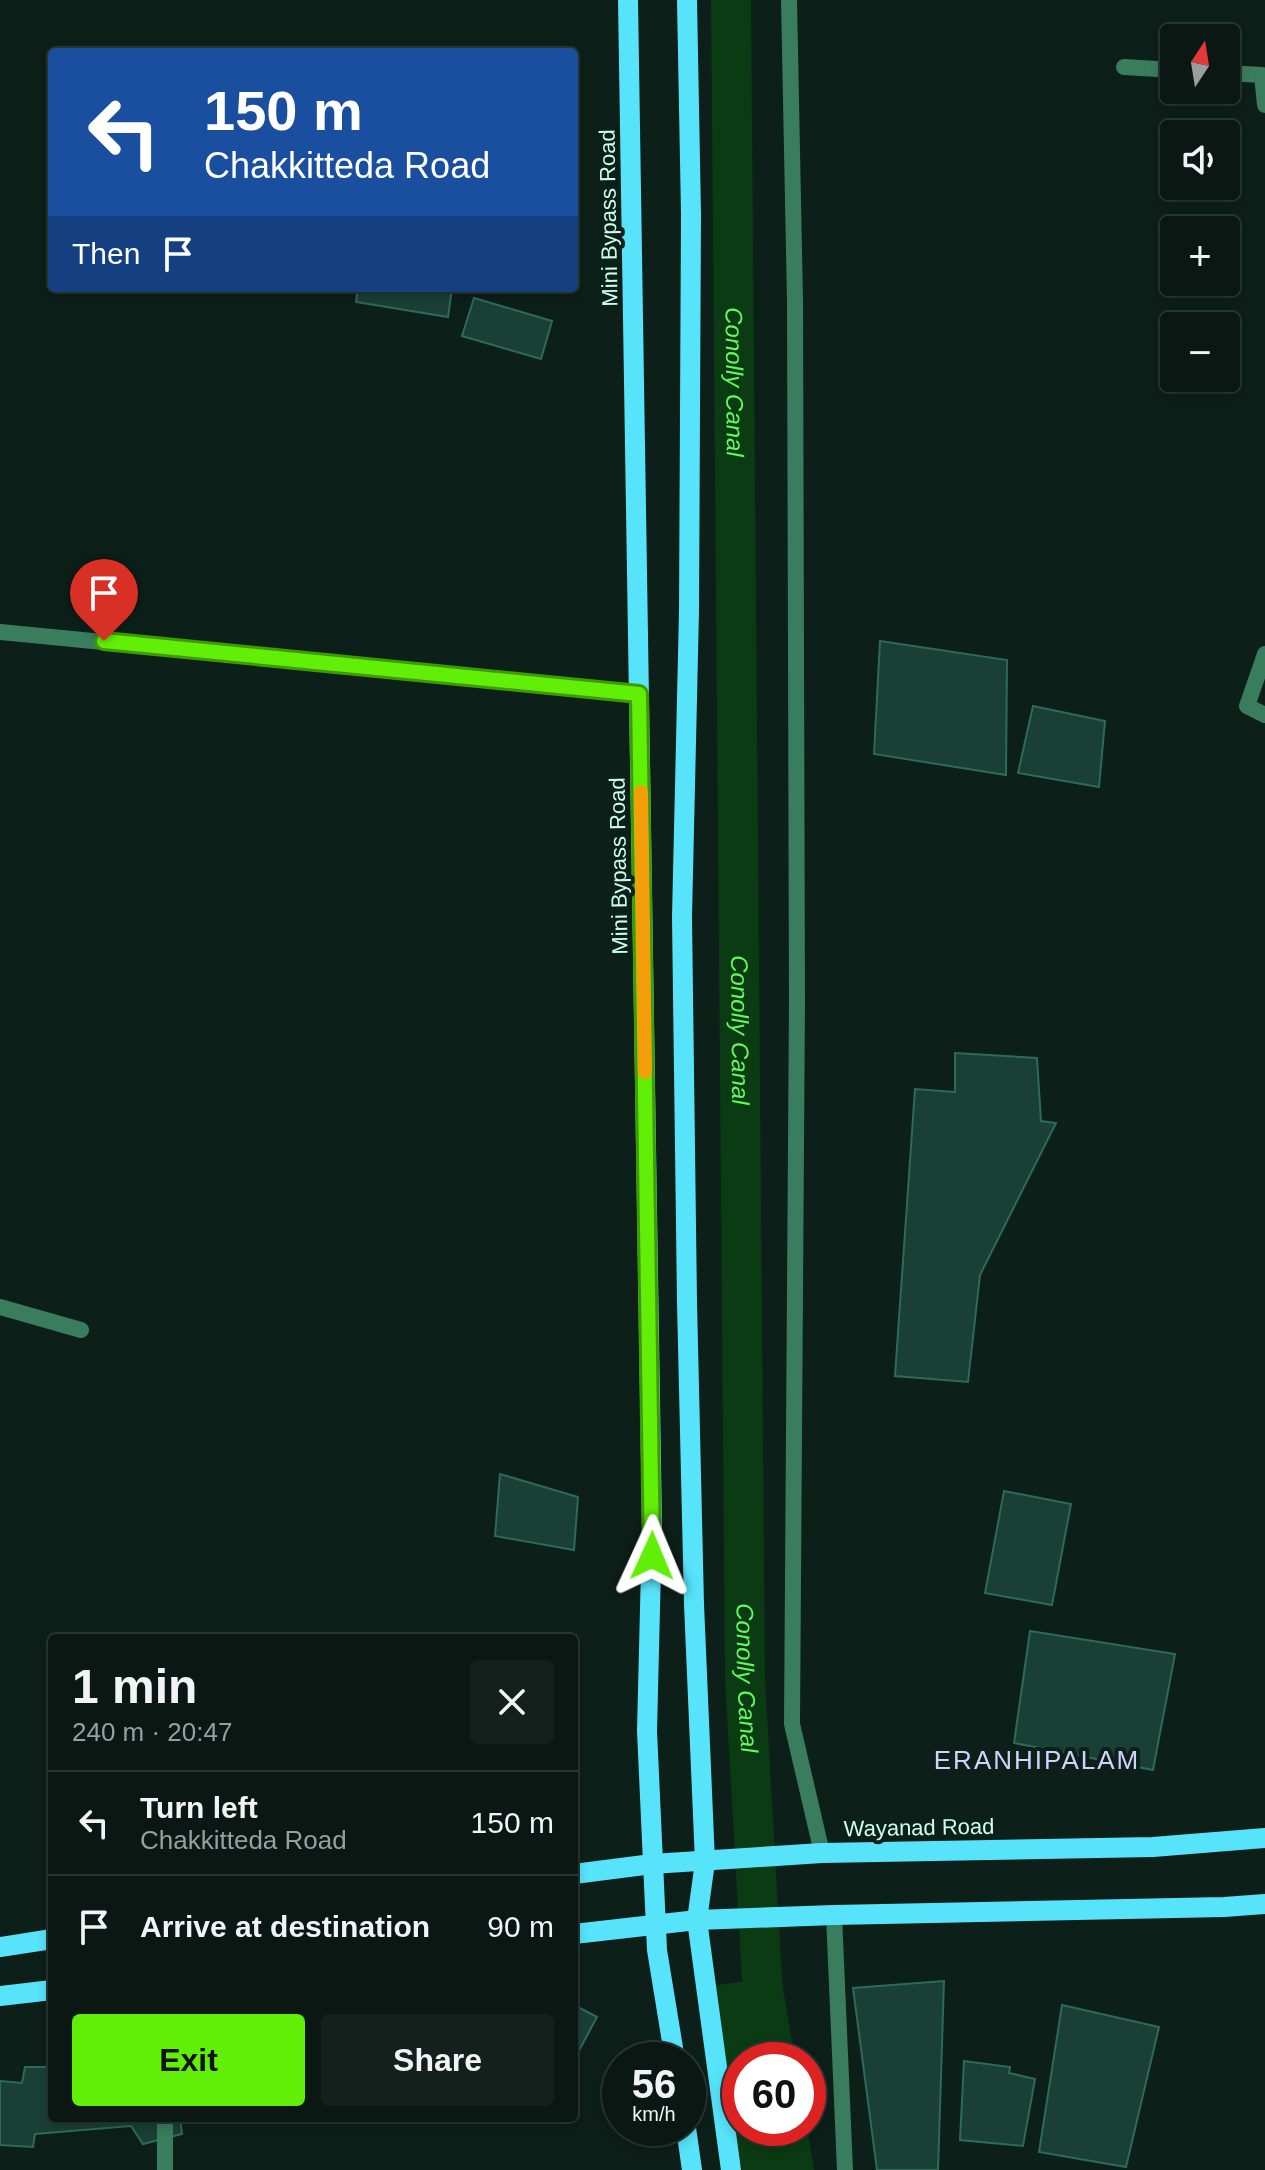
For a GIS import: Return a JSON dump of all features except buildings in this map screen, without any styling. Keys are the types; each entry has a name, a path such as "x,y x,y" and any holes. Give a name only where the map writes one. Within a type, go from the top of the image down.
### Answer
{"main road":[{"name":"Mini Bypass Road","path":"628,0 652,1527 647,1731 656,1925"},
{"path":"687,0 691,214 689,611 682,917 692,1556 705,1862 697,1920 731,2170"},
{"name":"Wayanad Road","path":"578,1873 652,1864 822,1853 1153,1847 1265,1838"},
{"path":"578,1934 697,1920 1265,1904"},
{"path":"656,1925 657,1950 672,2042"},
{"path":"0,1947 48,1940"},
{"path":"0,1996 48,1990"},
{"path":"689,2146 692,2170"}],"street":[{"path":"789,0 795,317 797,969 792,1724 822,1853"},
{"path":"1124,67 1160,69"},
{"path":"1240,72 1263,71 1265,105"},
{"path":"0,632 639,694"},
{"path":"1265,654 1247,706 1265,715"},
{"path":"0,1307 81,1330"},
{"path":"834,1915 845,2170"},
{"path":"165,2122 165,2170"}],"shaded area":[{"path":"781,1976 792,2042 722,2042 722,2051 711,1986"},
{"path":"738,2146 810,2146 814,2170 742,2170"}],"waterway":[{"name":"Conolly Canal","path":"731,0 745,1679 766,2042"}],"slow traffic":[{"path":"641,792 645,1072"}],"district":[{"name":"ERANHIPALAM","path":"1037,1760"}],"route":[{"path":"104,641 639,694 652,1556"}]}
